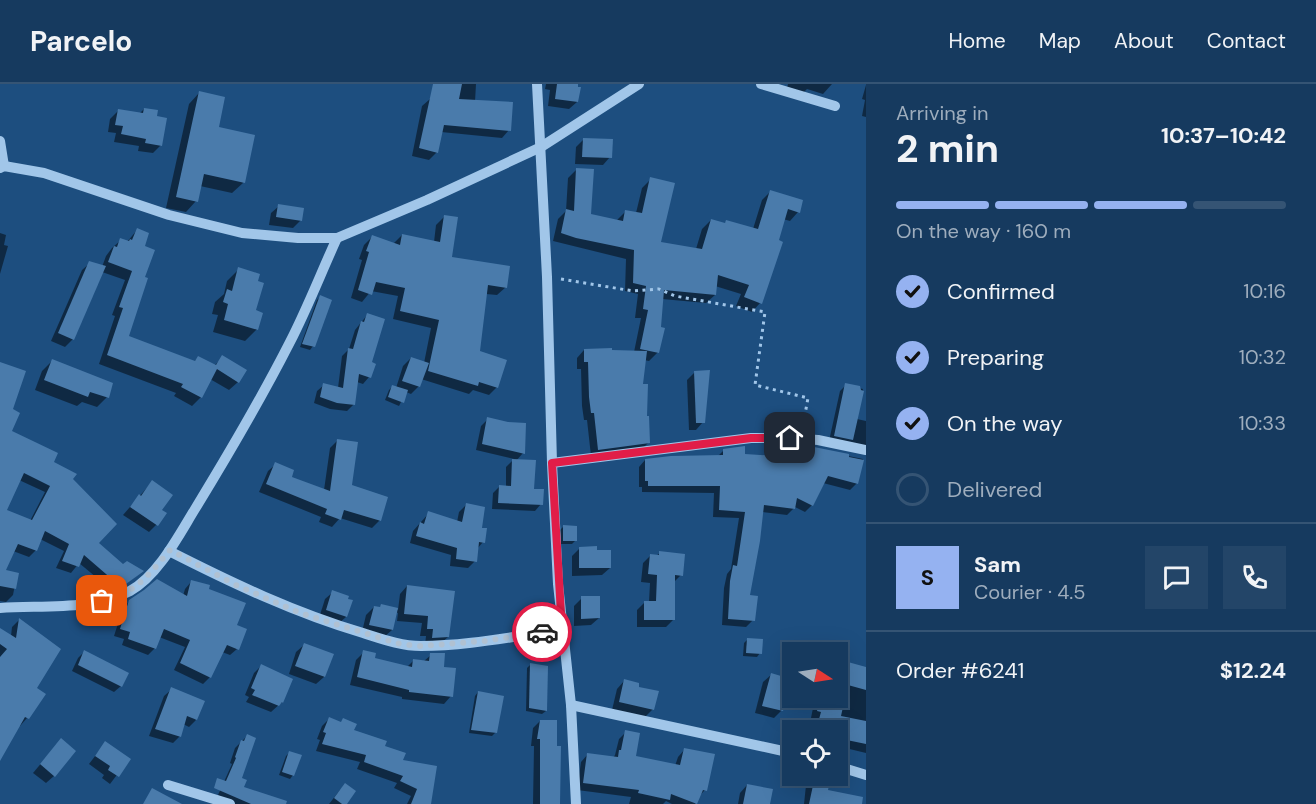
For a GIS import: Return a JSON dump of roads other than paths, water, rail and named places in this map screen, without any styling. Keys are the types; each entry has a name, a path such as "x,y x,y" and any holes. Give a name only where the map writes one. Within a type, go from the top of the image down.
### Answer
{"street":[{"path":"537,84 548,277 552,463 562,630 571,705 576,804"},
{"path":"0,141 2,167 44,174 169,215 242,233 298,238 337,238 427,200 541,147 639,84"},
{"path":"761,84 836,106"},
{"path":"0,608 87,604 133,590 150,574 170,550 212,482 290,342 337,238"},
{"path":"552,463 751,438 800,438 866,450"},
{"path":"170,550 236,585 300,613 400,644 421,646 464,643 562,630"},
{"path":"571,705 782,751"},
{"path":"848,769 866,775"},
{"path":"168,785 230,804"}]}
